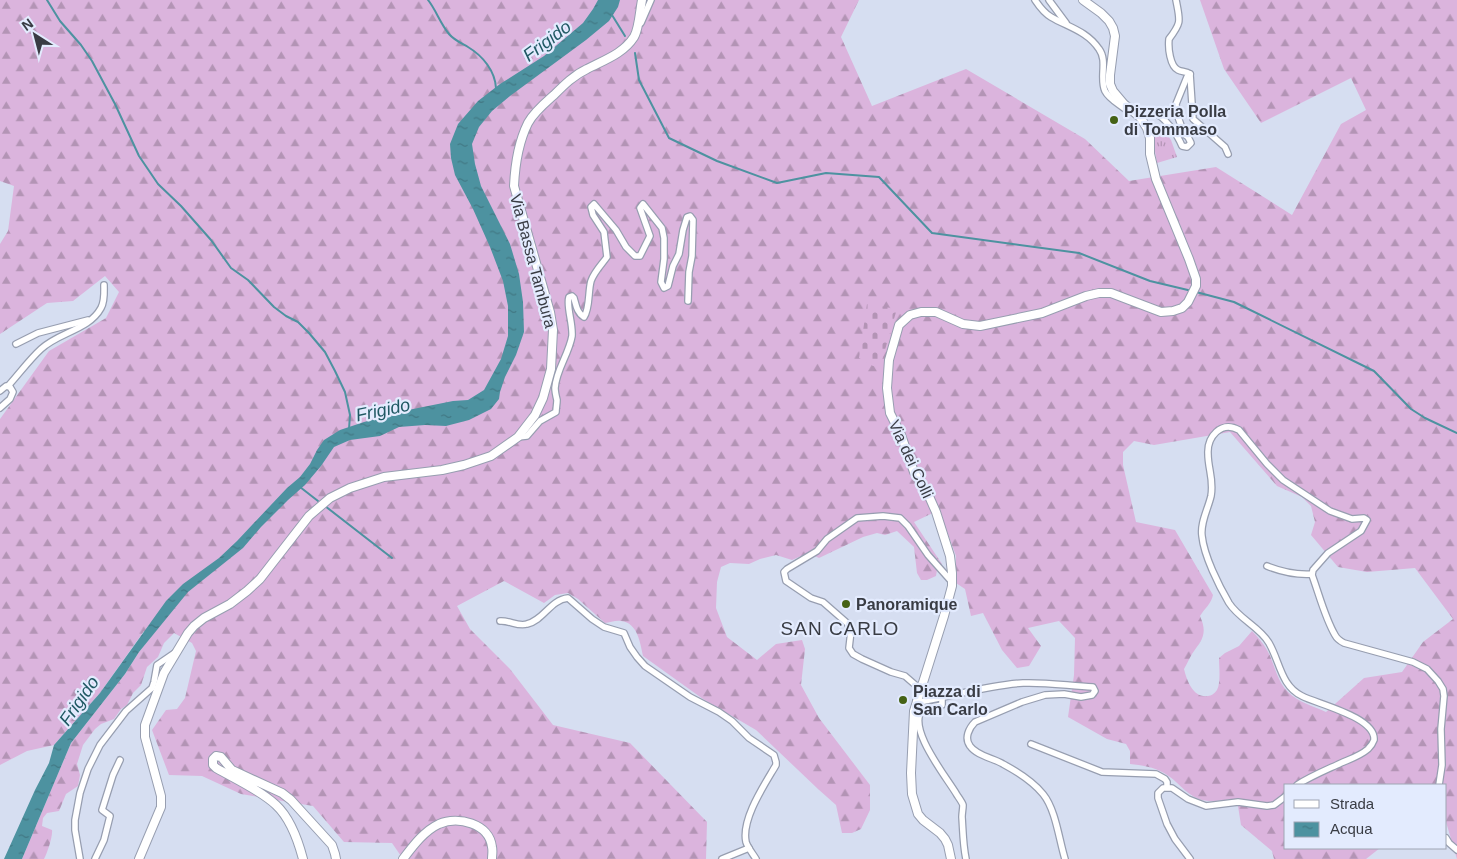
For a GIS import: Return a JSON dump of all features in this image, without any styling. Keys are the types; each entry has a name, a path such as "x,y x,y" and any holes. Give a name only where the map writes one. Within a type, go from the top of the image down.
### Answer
{"street":[{"path":"635,36 642,0"},
{"path":"635,36 651,0"},
{"path":"1035,0 1051,17 1087,36 1101,52 1105,92 1112,99 1142,119"},
{"path":"1049,0 1067,24"},
{"path":"1083,0 1101,12 1113,28 1110,84 1113,92 1142,119"},
{"path":"1176,0 1180,21 1169,40 1171,61 1178,70 1190,74"},
{"name":"Via Bassa Tambura","path":"139,859 161,807 159,789 145,737 145,725 164,673 194,626 230,604 254,585 308,516 330,498 350,488 384,477 442,470 491,456 518,437 535,416 543,398 551,369 553,330 550,312 514,186 519,149 529,122 541,106 584,70 614,56 635,36"},
{"path":"1142,119 1146,113 1153,112 1157,114 1166,121 1182,146 1187,147 1190,143 1188,137 1184,134 1177,114 1176,104 1186,77 1190,74"},
{"path":"1190,74 1193,119 1224,147 1228,154"},
{"name":"Via dei Colli","path":"951,859 945,839 918,814 914,805 911,773 912,723 916,701 932,656 952,582 950,556 936,512 928,494 914,472 901,435 890,413 887,388 889,360 899,325 910,315 921,312 936,312 963,324 980,326 1042,313 1099,293 1111,293 1161,312 1182,308 1188,302 1196,286 1196,279 1156,179 1150,154 1150,138 1142,119"},
{"path":"518,437 527,436 540,421 556,412 555,388 570,345 572,333 569,297 572,296 574,298 577,310 584,317 592,278 607,257 604,232 593,215 591,207 594,204 635,256 640,256 650,236 640,208 643,204 647,207 662,228 664,259 660,282 664,288 668,286 673,266 679,254 687,217 692,217 692,256 689,272 688,301"},
{"path":"0,391 3,387 8,386 41,349 52,340 82,326 92,319 102,307 104,285"},
{"path":"16,344 38,333 92,319"},
{"path":"0,408 13,394 12,389 8,386"},
{"path":"1299,784 1315,774 1367,750 1374,740 1373,733 1365,724 1342,711 1302,696 1291,689 1284,680 1269,642 1230,604 1215,577 1201,534 1211,495 1212,476 1208,454 1210,443 1220,428 1228,426 1239,430 1283,480 1330,511 1352,519 1364,518 1366,520 1361,531 1328,553 1313,570 1312,574 1328,619 1339,640 1413,662 1427,669 1443,689 1442,766 1439,784"},
{"path":"920,689 905,676 891,672 853,654 849,648 851,631 847,623 823,602 811,598 786,581 784,572 817,551 827,538 857,518 884,516 900,518 908,526 928,555 952,582"},
{"path":"1267,566 1279,571 1312,574"},
{"path":"500,621 506,620 526,625 534,622 555,602 568,598 604,627 624,633 634,652 645,666 690,698 719,712 732,721 749,738 774,755 776,765 751,810 748,821 746,842 756,859"},
{"path":"80,859 75,820 80,793 88,769 100,745 126,711 152,688 157,665 176,652"},
{"path":"916,701 942,698 991,686 1024,683 1093,687 1095,691 1092,695 1081,697 1064,694 1045,695 1022,702 975,722 968,734 969,745 975,751 1002,763 1043,793 1048,801 1057,827 1065,859"},
{"path":"942,698 942,705 920,711 920,727 935,763 959,797 963,807 963,847 966,859"},
{"path":"1031,744 1102,772 1156,774 1165,779 1167,787"},
{"path":"303,859 288,820 280,809 266,796 216,768 213,765 213,759 216,756 221,757 232,770 282,793 291,800 332,845 336,859"},
{"path":"95,859 104,840 110,816 102,810 113,775 120,760"},
{"path":"1190,859 1175,840 1167,824 1158,798 1158,794 1163,788 1172,788 1188,799 1206,806 1238,802 1267,806 1274,805 1284,798"},
{"path":"404,859 418,840 429,830 440,824 452,821 461,821 479,827 488,836 492,848 492,859"},
{"path":"1447,840 1457,850"},
{"path":"722,859 750,848"}],"green space":[{"path":"0,0 859,0 841,37 872,106 966,69 1085,139 1129,181 1216,167 1292,215 1341,124 1366,110 1351,78 1261,123 1224,69 1200,0 1457,0 1457,859 1447,825 1447,784 1284,784 1284,849 1379,849 1366,859 1274,859 1272,851 1241,825 1238,806 1234,799 1212,801 1199,799 1189,794 1169,776 1160,771 1130,764 1130,751 1126,744 1107,739 1068,717 1074,675 1075,638 1059,621 1028,628 1041,646 1029,666 1017,668 1002,650 983,613 971,616 965,589 956,583 956,556 939,510 914,522 942,564 937,570 936,576 927,580 921,580 917,573 914,547 897,531 885,535 877,533 863,537 819,558 808,553 792,560 776,555 749,564 730,563 721,567 717,582 716,608 727,637 757,660 776,644 802,640 805,649 801,685 819,718 870,785 870,810 861,829 852,833 842,833 836,805 756,730 703,699 643,656 637,634 631,625 619,621 605,623 578,599 568,593 555,595 544,603 504,581 457,606 470,629 510,669 553,725 630,743 707,822 706,859 403,859 392,843 344,842 313,806 241,794 202,776 169,775 152,730 166,710 177,709 185,698 196,651 192,643 174,633 164,643 158,657 147,667 141,685 133,693 127,705 121,709 114,719 101,724 95,729 83,745 77,764 80,775 78,786 66,794 59,811 47,813 43,818 42,826 52,830 50,845 44,859 22,859 71,743 125,674 151,636 144,631 100,693 54,745 27,751 0,765 0,419 49,351 106,318 119,292 105,276 73,301 47,303 0,334 0,244 8,231 14,186 0,181","holes":["1230,432 1277,486 1302,497 1311,506 1315,522 1311,535 1338,567 1367,572 1415,568 1453,619 1423,642 1402,672 1364,678 1326,712 1301,701 1288,692 1278,677 1270,655 1252,631 1239,646 1219,658 1220,674 1217,690 1209,696 1198,694 1192,688 1184,669 1203,636 1204,628 1200,616 1213,595 1175,530 1136,522 1123,465 1123,452 1134,441 1154,445"]},
{"path":"1162,128 1171,140 1177,157 1157,163 1152,134"},
{"path":"867,304 891,308 890,311 896,312 880,367 873,366 859,358"}],"water":[{"path":"598,0 620,0 609,21 492,111 479,127 472,144 481,186 510,244 519,274 523,302 524,332 516,355 505,377 499,399 491,409 469,420 446,426 399,427 380,436 350,440 334,447 305,485 261,527 243,548 188,592 139,652 125,674 71,743 22,859 4,859 49,763 54,745 100,693 166,601 183,584 219,558 300,477 324,440 340,430 364,422 413,409 468,400 484,390 501,359 508,336 508,306 503,281 490,247 455,175 450,144 458,124 478,101 500,84 544,56 583,23"}],"waterway":[{"name":"Frigido","path":"47,0 60,21 92,61 115,104 139,156 158,184 181,206 211,240 231,268 248,280 274,307 298,322 325,352 345,392 350,415 349,429"},
{"path":"428,0 449,34 473,51 487,64 491,70 496,88"},
{"path":"612,15 625,36"},
{"path":"635,53 639,80 669,138 717,161 777,183 826,173 879,177 932,233 1079,253 1150,281 1192,291"},
{"path":"1196,292 1234,302 1374,371 1411,409 1425,418 1457,433"},
{"path":"300,487 318,501"},
{"path":"325,506 392,558"}],"place":[{"name":"Pizzeria Polla di Tommaso","path":"1114,120"},
{"name":"Panoramique","path":"846,604"},
{"name":"Piazza di San Carlo","path":"903,700"}],"district":[{"name":"SAN CARLO","path":"840,628"}]}
